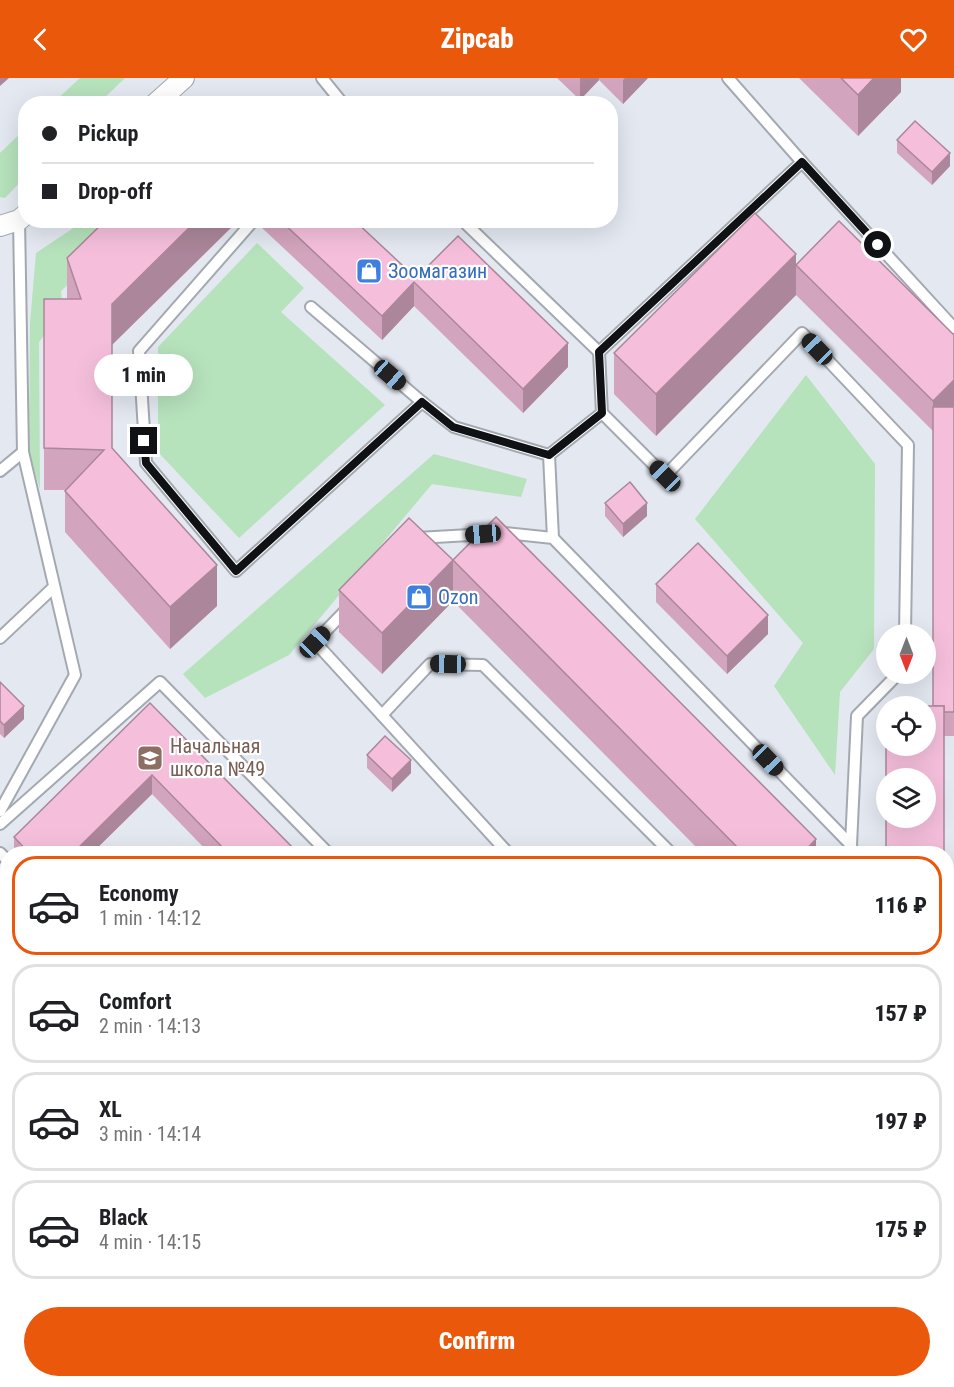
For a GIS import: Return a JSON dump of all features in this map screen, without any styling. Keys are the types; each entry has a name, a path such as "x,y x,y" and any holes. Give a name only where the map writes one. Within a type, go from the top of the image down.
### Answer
{"street":[{"path":"164,96 184,78"},
{"path":"0,226 15,218"}],"lane":[{"path":"322,78 337,96"},
{"path":"728,78 954,328"},
{"path":"599,352 802,162"},
{"path":"0,811 75,675 23,452 15,218"},
{"path":"247,228 140,351 146,463 236,571 422,402"},
{"path":"470,228 599,352 602,413 665,476 802,333 908,445 905,624"},
{"path":"311,307 453,427 549,455"},
{"path":"549,455 602,413"},
{"path":"0,471 23,452"},
{"path":"549,455 553,538"},
{"path":"408,546 416,538 483,534 506,533 553,538 849,846"},
{"path":"0,638 54,586"},
{"path":"354,602 315,642 502,846"},
{"path":"382,715 430,664 483,665 664,846"},
{"path":"0,824 160,682 320,846"},
{"path":"852,846 857,716 888,684"}],"green space":[{"path":"80,78 125,78 106,96 61,96"},
{"path":"18,136 18,184 5,198 0,197 0,153"},
{"path":"74,228 128,228 61,291 62,302 39,342 40,489 29,453 30,323 36,253"},
{"path":"257,243 304,288 281,312 385,405 239,538 158,452 158,347"},
{"path":"806,375 875,464 874,649 840,692 835,775 774,686 803,643 695,519"},
{"path":"434,454 527,479 521,497 432,484 289,655 205,698 183,674"}],"building":[{"path":"841,78 874,78 858,95"},
{"path":"915,121 950,153 932,172 897,140"},
{"path":"755,213 796,254 656,394 614,353"},
{"path":"839,221 954,335 954,380 933,401 796,265"},
{"path":"98,228 189,228 112,304 112,448 217,565 170,607 65,491 104,450 44,448 44,299 81,299 67,258"},
{"path":"288,228 363,228 416,278 458,236 568,343 523,389 414,282 382,316"},
{"path":"933,407 954,407 954,712 944,712 944,706 936,706 936,696 933,696 933,684 936,684 936,624 933,624"},
{"path":"630,482 647,503 623,524 605,503"},
{"path":"496,517 816,839 809,846 736,846 453,560"},
{"path":"409,518 453,560 382,633 339,590"},
{"path":"698,543 768,615 727,656 656,584"},
{"path":"0,682 24,706 4,725 0,721"},
{"name":"Начальная школа №49","path":"150,703 291,846 221,846 152,775 80,846 22,846 14,837"},
{"path":"936,706 944,706 944,846 886,846 886,828 936,828 936,768 886,768 886,756 936,756"},
{"path":"385,736 411,760 392,779 367,755"}],"place":[{"name":"Зоомагазин","path":"369,271"},
{"name":"Ozon","path":"419,597"},
{"name":"Начальная школа №49","path":"150,758"}],"route":[{"path":"144,441 146,463 236,571 422,402 453,427 549,455 602,413 599,352 802,162 878,245"}]}
